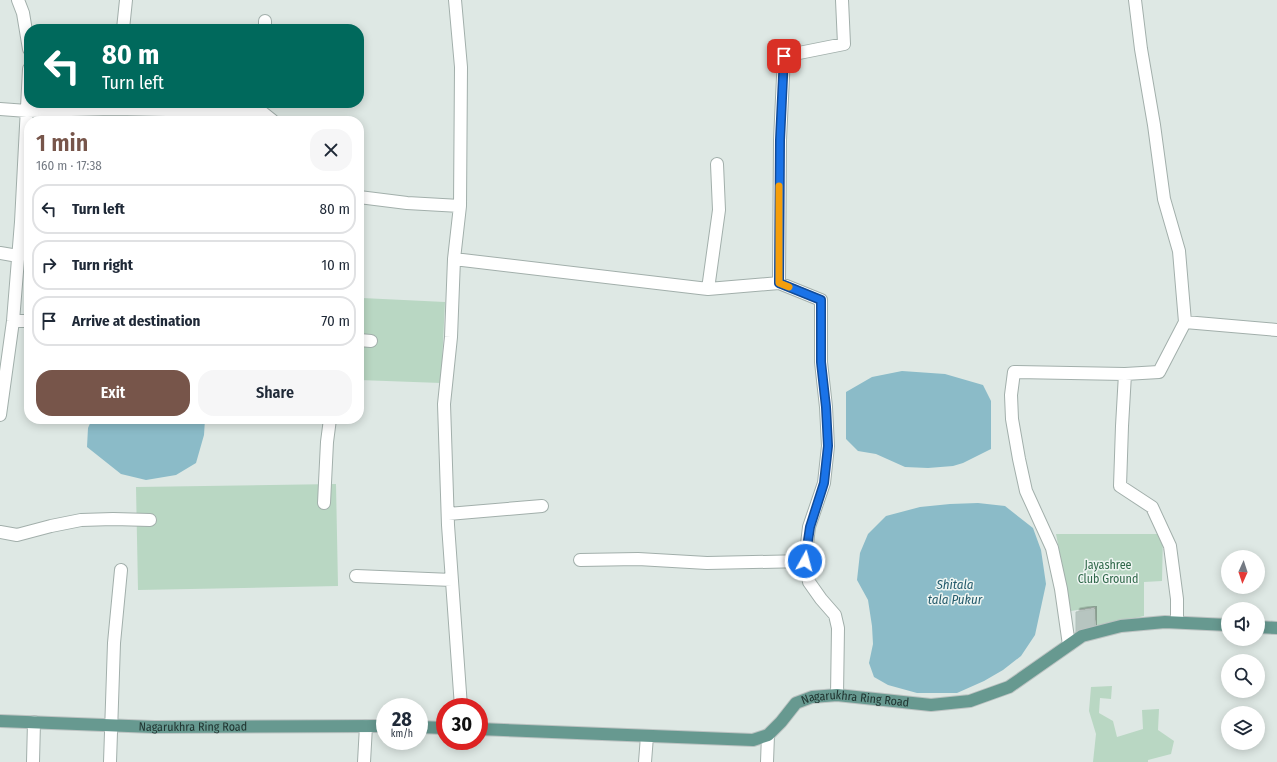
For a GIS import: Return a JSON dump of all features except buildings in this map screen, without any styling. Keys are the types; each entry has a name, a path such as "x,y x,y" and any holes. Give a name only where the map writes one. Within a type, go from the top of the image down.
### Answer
{"main road":[{"name":"Nagarukhra Ring Road","path":"768,735 781,722 796,703 812,697 836,695 931,705 970,701 1009,687 1082,636 1121,626 1165,622 1221,625"},
{"path":"1265,627 1277,628"},
{"name":"Nagarukhra Ring Road","path":"0,721 154,727 376,726"},
{"path":"488,729 754,740 768,735"}],"street":[{"path":"18,0 23,13 25,24"},
{"path":"124,24 126,0"},
{"path":"455,0 461,67 460,206 454,258 451,337 444,404 448,514 459,698"},
{"path":"779,283 780,140 784,56 844,44 842,0"},
{"path":"1069,645 1061,589 1052,548 1026,491 1012,419 1011,395 1014,372 1125,374 1159,372 1185,322 1179,251 1164,199 1135,0"},
{"path":"27,108 27,116"},
{"path":"0,109 27,111 80,108"},
{"path":"157,108 219,111 263,108 269,116"},
{"path":"0,415 13,322 24,159"},
{"path":"708,289 718,210 717,164"},
{"path":"364,198 407,203 460,206"},
{"path":"0,253 18,256"},
{"path":"454,258 708,289 779,283 821,300 821,362 826,407 828,446 824,483 810,527 805,561 809,582 835,616 837,622 836,695"},
{"path":"13,322 24,321"},
{"path":"1185,322 1277,330"},
{"path":"364,340 371,341"},
{"path":"1125,374 1120,486 1152,507 1170,546 1177,599 1177,622"},
{"path":"324,503 329,424"},
{"path":"448,514 542,506"},
{"path":"0,532 17,535 50,526 81,520 150,520"},
{"path":"580,560 638,559 707,563 805,561"},
{"path":"112,762 112,683 121,570"},
{"path":"356,576 452,580"},
{"path":"33,762 34,722"},
{"path":"364,762 366,726"},
{"path":"767,762 768,735"},
{"path":"645,762 647,736"}],"green space":[{"path":"364,298 445,302 441,383 364,380"},
{"path":"336,484 338,586 138,590 136,487"},
{"name":"Jayashree Club Ground","path":"1056,534 1163,534 1162,581 1144,582 1144,616 1096,627 1095,607 1071,611"},
{"path":"1112,686 1111,699 1100,698 1099,713 1113,721 1117,737 1143,729 1142,710 1159,709 1158,730 1174,741 1171,754 1148,760 1148,762 1093,762 1096,734 1089,711 1091,687"}],"water":[{"path":"902,371 945,374 983,385 991,401 991,449 963,463 953,466 928,468 905,467 876,454 858,451 846,439 846,392 872,377"},
{"path":"90,424 205,424 204,435 196,463 176,475 146,480 121,474 87,447 88,428"},
{"name":"Shitala tala Pukur","path":"978,503 1005,506 1033,528 1041,550 1046,584 1035,635 1021,656 1003,670 984,681 957,693 917,693 888,685 874,677 869,663 873,644 872,626 868,600 857,580 860,553 868,534 886,516 920,507"}],"slow traffic":[{"path":"779,186 779,283 789,287"}],"route":[{"path":"784,56 780,140 779,283 821,300 821,362 826,407 828,446 824,483 810,527 805,561"}]}
